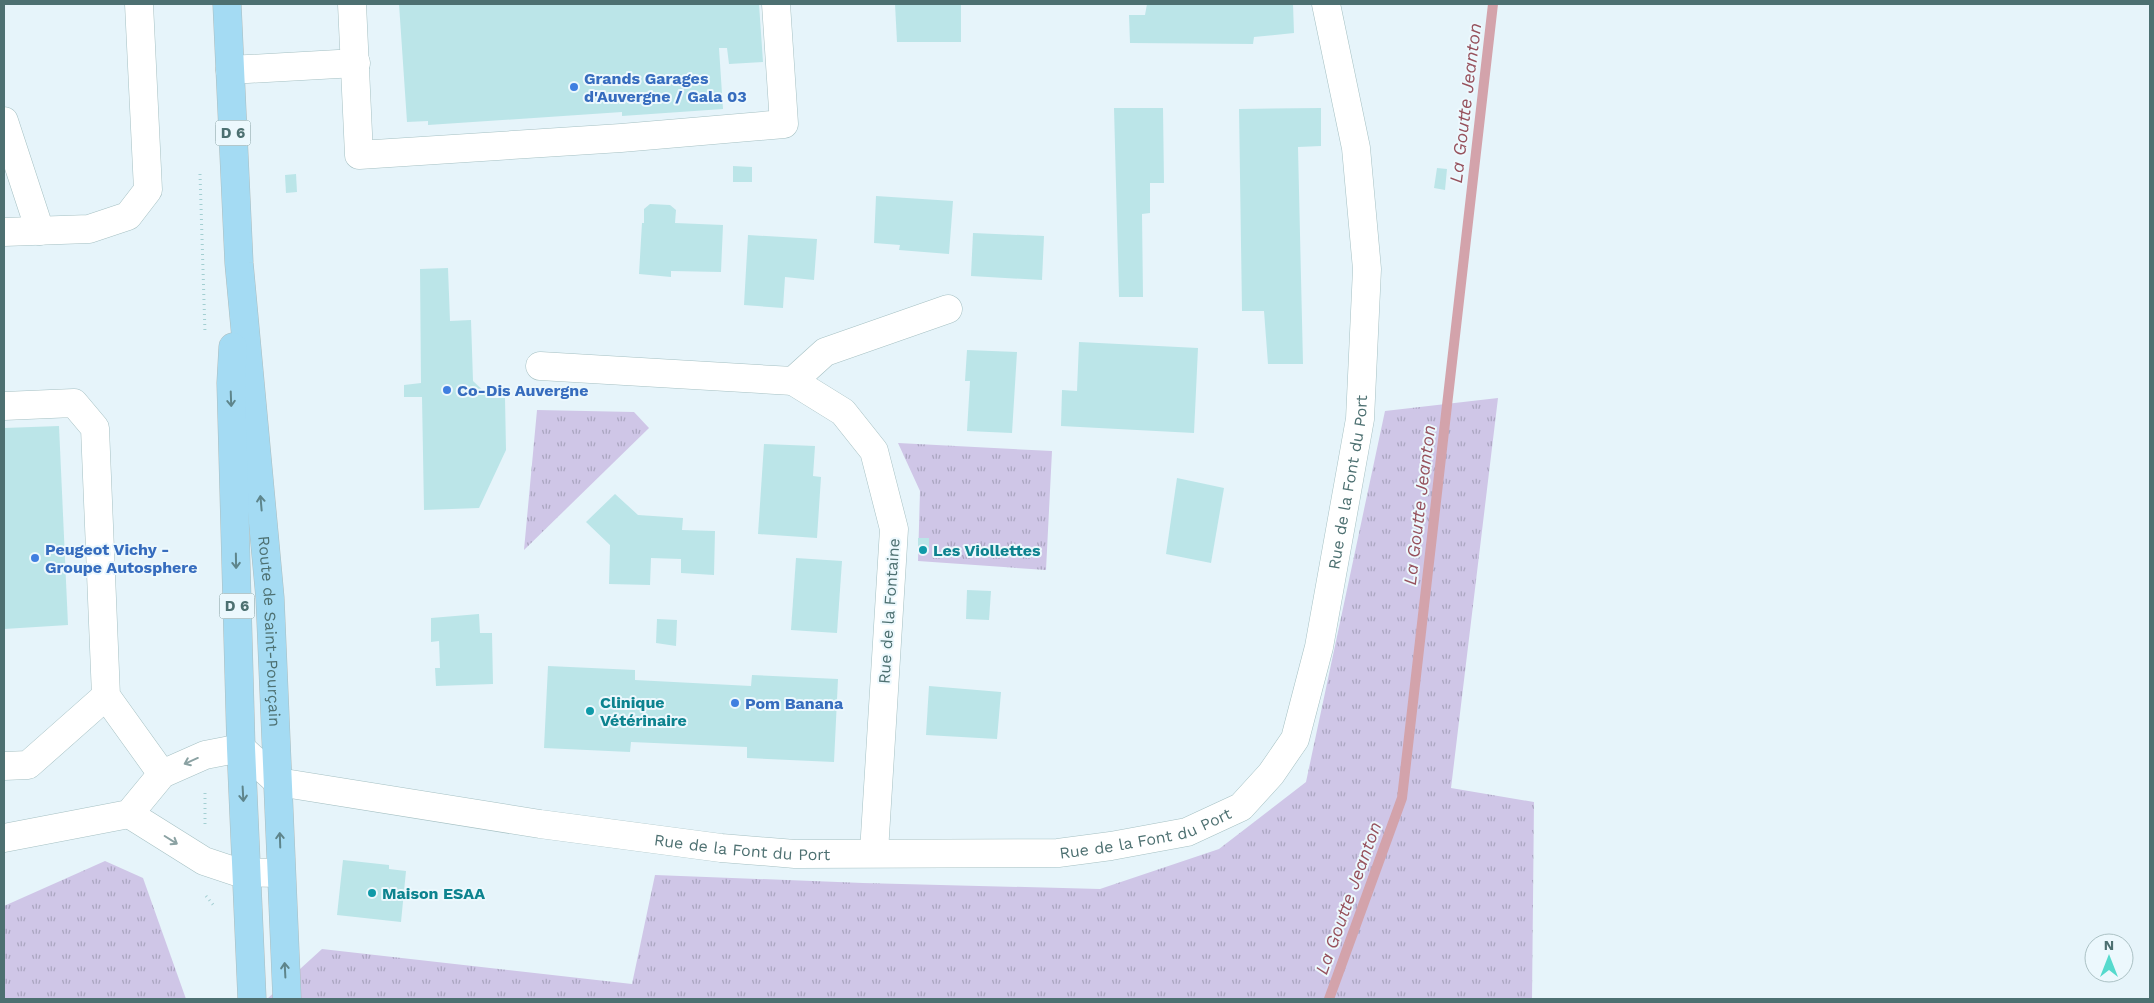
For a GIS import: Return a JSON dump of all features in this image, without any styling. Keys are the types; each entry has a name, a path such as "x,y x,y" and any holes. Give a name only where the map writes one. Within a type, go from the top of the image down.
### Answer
{"main road":[{"name":"Route de Saint-Pourçain","path":"227,4 239,263 270,598 287,999"},
{"name":"Route de Saint-Pourçain","path":"239,263 231,384 240,748 252,999"}],"street":[{"path":"4,232 89,228 128,216 148,190 139,4"},
{"path":"352,4 359,155 621,138 784,124 776,4"},
{"name":"Rue de la Font du Port","path":"278,782 540,824 721,848 795,854 874,852 1058,853 1187,832 1241,807 1271,774 1295,739 1319,647 1360,419 1366,278 1356,148 1326,4"},
{"path":"230,70 356,63"},
{"path":"4,121 40,231"},
{"path":"793,381 826,352 948,310"},
{"name":"Rue de la Fontaine","path":"540,366 793,381 843,412 874,451 894,529 874,852"},
{"path":"4,406 74,403 95,428 106,696 162,774"},
{"path":"4,766 28,765 106,696"},
{"path":"4,838 129,814 162,774 205,755 240,748 278,782"},
{"path":"129,814 204,861 237,872 281,873"}],"green space":[{"path":"1498,398 1451,788 1534,802 1532,999 267,999 322,949 632,984 655,875 1100,889 1219,849 1306,782 1385,411"},
{"path":"537,410 634,412 649,428 524,550"},
{"path":"898,443 1052,451 1046,570 918,561 920,491"},
{"path":"105,861 143,878 186,999 4,999 4,906"}],"building":[{"name":"Grands Garages d'Auvergne / Gala 03","path":"399,4 759,4 763,62 729,64 727,48 719,48 723,109 622,116 622,112 428,125 428,121 407,122"},
{"path":"895,4 961,4 961,42 897,42"},
{"path":"1147,4 1293,4 1294,33 1254,37 1253,44 1130,43 1129,15 1145,15"},
{"path":"1114,108 1163,108 1164,183 1150,183 1150,213 1142,214 1143,297 1119,297"},
{"path":"1321,108 1321,146 1298,147 1303,364 1268,364 1264,311 1242,311 1239,109"},
{"path":"733,166 752,167 752,182 733,182"},
{"path":"1437,168 1447,169 1445,190 1434,188"},
{"path":"296,174 297,192 286,193 285,175"},
{"path":"876,196 953,201 949,254 899,250 900,245 874,243"},
{"path":"650,204 670,205 676,210 675,223 723,225 721,272 671,271 671,277 639,274 644,209"},
{"path":"973,233 1044,236 1042,280 971,276"},
{"path":"748,235 817,239 814,280 785,277 783,308 744,305"},
{"name":"Co-Dis Auvergne","path":"448,268 450,321 471,320 473,381 491,398 505,398 506,450 479,508 424,510 422,397 404,397 404,385 421,383 420,269"},
{"path":"1079,342 1198,348 1194,433 1061,426 1062,390 1077,391"},
{"path":"967,350 1017,352 1012,433 967,431 970,381 965,381"},
{"name":"Peugeot Vichy - Groupe Autosphere","path":"59,426 68,625 4,629 4,428"},
{"path":"764,444 815,446 813,476 821,477 817,538 758,534"},
{"path":"1177,478 1224,488 1211,563 1166,554"},
{"path":"615,494 638,515 683,518 682,530 715,531 714,575 681,573 681,559 651,558 650,585 609,584 610,545 586,522"},
{"name":"Les Viollettes","path":"918,538 929,538 929,553 918,553"},
{"path":"796,558 842,561 837,633 791,630"},
{"path":"967,590 991,591 989,620 966,619"},
{"path":"479,614 480,633 492,633 493,684 436,686 435,668 440,668 439,641 431,642 431,618"},
{"path":"657,619 677,620 676,646 656,643"},
{"name":"Pom Banana","path":"548,666 635,670 635,680 751,686 752,675 838,679 834,762 747,758 747,747 631,742 630,752 544,748"},
{"path":"929,686 1001,692 997,739 926,735"},
{"name":"Maison ESAA","path":"343,860 389,865 389,869 406,871 401,922 337,915"}],"waterway":[{"name":"La Goutte Jeanton","path":"1329,999 1402,798 1493,4"}],"place":[{"name":"Grands Garages d'Auvergne / Gala 03","path":"574,87"},
{"name":"Co-Dis Auvergne","path":"447,390"},
{"name":"Les Viollettes","path":"923,550"},
{"name":"Peugeot Vichy - Groupe Autosphere","path":"35,558"},
{"name":"Pom Banana","path":"735,703"},
{"name":"Clinique Vétérinaire","path":"590,711"},
{"name":"Maison ESAA","path":"372,893"}]}
